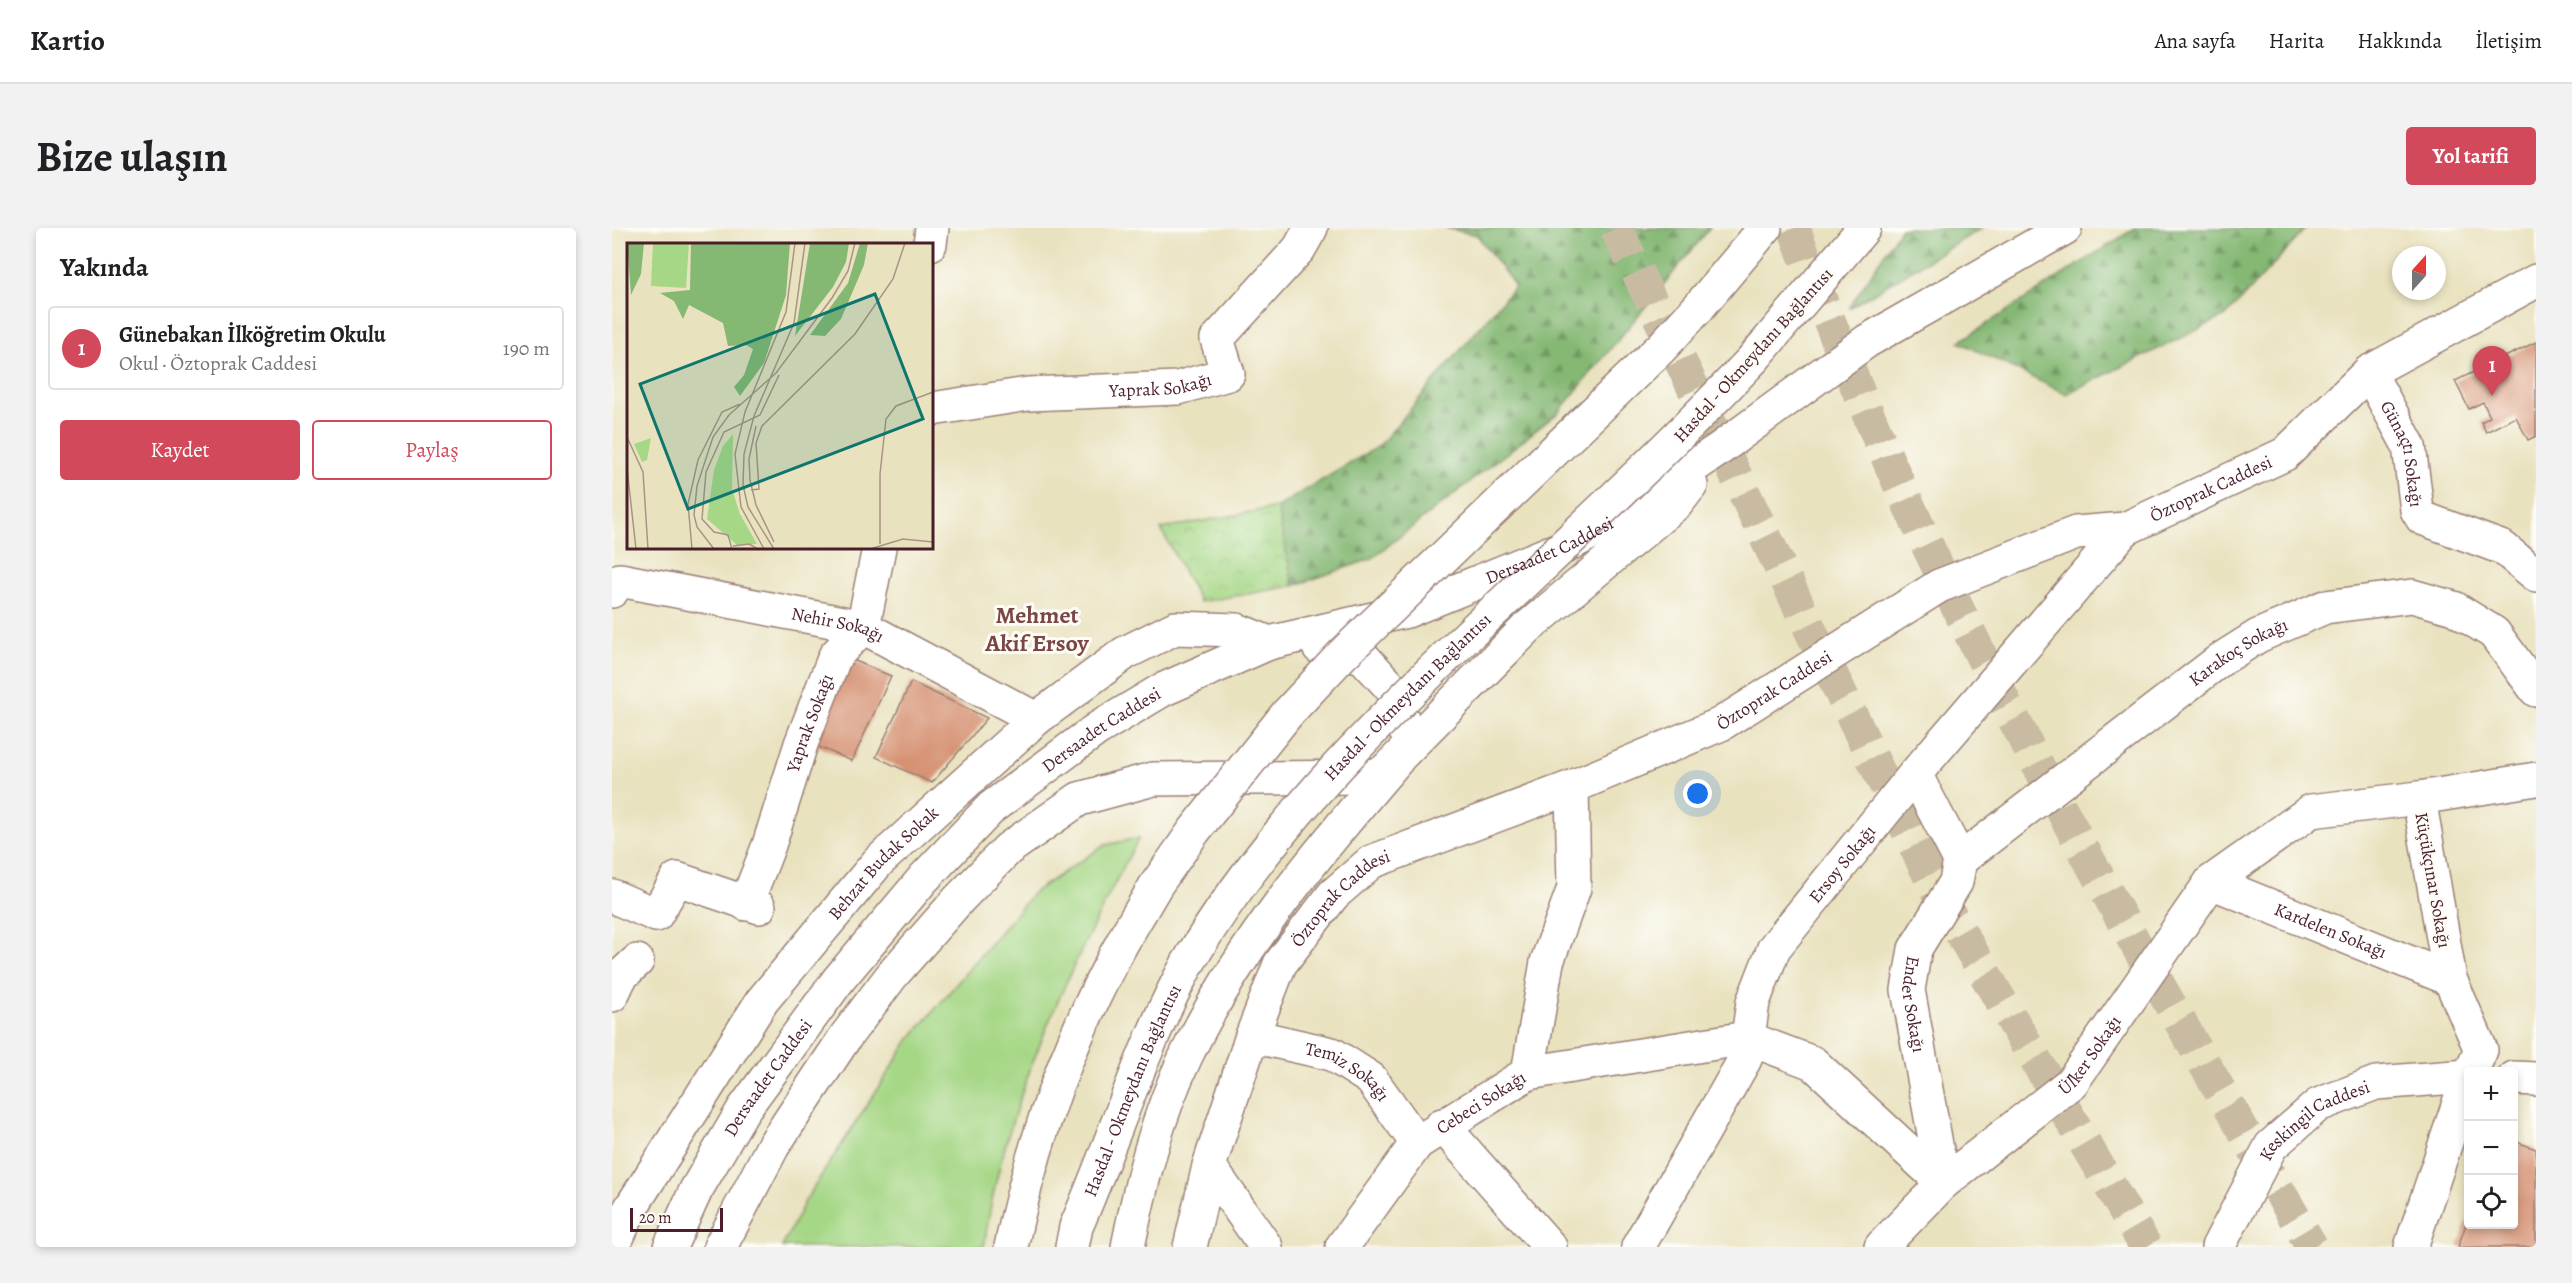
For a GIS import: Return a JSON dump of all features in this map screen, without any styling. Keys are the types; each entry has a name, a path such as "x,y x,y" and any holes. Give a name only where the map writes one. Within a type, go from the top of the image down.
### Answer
{"main road":[{"path":"930,243 932,228"},
{"path":"1011,1247 1024,1185 1042,1124 1074,1037 1126,934 1156,885 1194,831 1287,714 1343,654 1661,348 1765,228"},
{"name":"Hasdal - Okmeydanı Bağlantısı","path":"1072,1247 1076,1227 1141,1058 1162,1010 1188,963 1236,889 1337,765 1427,674 1674,442 1754,359 1864,228"},
{"name":"Dersaadet Caddesi","path":"670,1247 696,1190 743,1110 839,979 924,878 993,807 1097,729 1162,690 1269,643 1407,610 1564,547 1612,520 1718,450 1868,341 2065,228"},
{"name":"Yaprak Sokağı","path":"933,409 1028,394 1178,388 1228,375 1217,339 1305,238"},
{"name":"Öztoprak Caddesi","path":"1190,1247 1209,1166 1252,1036 1280,964 1333,895 1371,862 1572,787 1721,724 1939,586 2076,533 2125,529 2285,454 2369,372 2536,281"},
{"name":"Günaçtı Sokağı","path":"2369,372 2409,446 2417,510 2422,518 2503,548 2536,575"},
{"name":"Dersaadet Caddesi","path":"720,1247 773,1146 846,1036 922,941 1008,849 1079,799 1153,779 1365,777 1383,773 1527,628 1677,502 1718,450"},
{"name":"Ersoy Sokağı","path":"1638,1247 1745,1059 1753,1002 1774,948 1915,774 2125,529"},
{"path":"863,627 879,549"},
{"name":"Nehir Sokağı","path":"616,586 863,627 1036,719"},
{"name":"Karakoç Sokağı","path":"1960,860 2220,660 2258,636 2325,608 2412,596 2454,608 2494,633 2536,690"},
{"name":"Yaprak Sokağı","path":"612,896 656,915 677,879 753,905 801,744 835,656 863,627"},
{"name":"Behzat Budak Sokak","path":"613,1247 630,1209 762,1001 878,862 1036,719 1125,653 1176,628 1237,630 1269,643"},
{"path":"1128,1247 1159,1123 1186,1057 1207,1017 1265,927 1322,848 1397,760 1406,734 1395,692 1363,657 1319,647 1269,643"},
{"path":"1915,774 1960,860"},
{"name":"Küçükçınar Sokağı","path":"2473,1067 2481,1050 2450,979 2419,798 2536,779"},
{"path":"1528,1072 1547,962 1574,888 1572,787"},
{"name":"Ülker Sokağı","path":"1881,1247 1943,1183 2072,1082 2211,882 2311,811 2419,798"},
{"name":"Ender Sokağı","path":"1943,1183 1908,990 1915,949 1956,882 1960,860"},
{"name":"Kardelen Sokağı","path":"2211,882 2450,979"},
{"path":"612,995 621,976 637,962"},
{"name":"Temiz Sokağı","path":"1252,1036 1332,1054 1371,1079 1550,1247"},
{"path":"1747,1038 1813,1063 1943,1183"},
{"name":"Cebeci Sokağı","path":"1342,1247 1430,1134 1528,1072 1747,1038"},
{"name":"Keskingil Caddesi","path":"2218,1247 2271,1146 2318,1105 2376,1083 2464,1076"},
{"path":"2518,1078 2536,1079"},
{"path":"2411,1247 2464,1091"},
{"path":"1209,1166 1266,1247"},
{"path":"1095,1247 1096,1180"}],"green space":[{"path":"1445,228 1710,228 1558,413 1371,559 1293,586 1277,507 1379,446 1515,286 1477,235"},
{"path":"1901,228 1982,228 1849,308"},
{"path":"2135,228 2307,228 2226,316 2066,394 1959,342"},
{"path":"1277,507 1293,586 1200,602 1161,529"},
{"path":"1139,838 1065,985 1023,1088 993,1194 984,1247 782,1247 805,1201 909,1040 1034,892 1105,845"}],"building":[{"path":"2536,342 2536,436 2528,440 2516,417 2486,432 2481,422 2490,417 2483,402 2469,409 2455,381"},
{"path":"848,658 891,676 852,761 812,744"},
{"path":"911,682 987,718 932,783 876,757"},
{"path":"2518,1142 2536,1149 2536,1247 2458,1247 2464,1229 2518,1229"}],"tunnel":[{"path":"1616,228 1939,896 2146,1247"},
{"path":"1794,228 1846,361 1903,492 1964,621 2029,749 2168,1000 2312,1247"}],"place":[{"name":"Günebakan İlköğretim Okulu","path":"2492,396"}],"district":[{"name":"Mehmet Akif Ersoy","path":"1037,629"}]}
